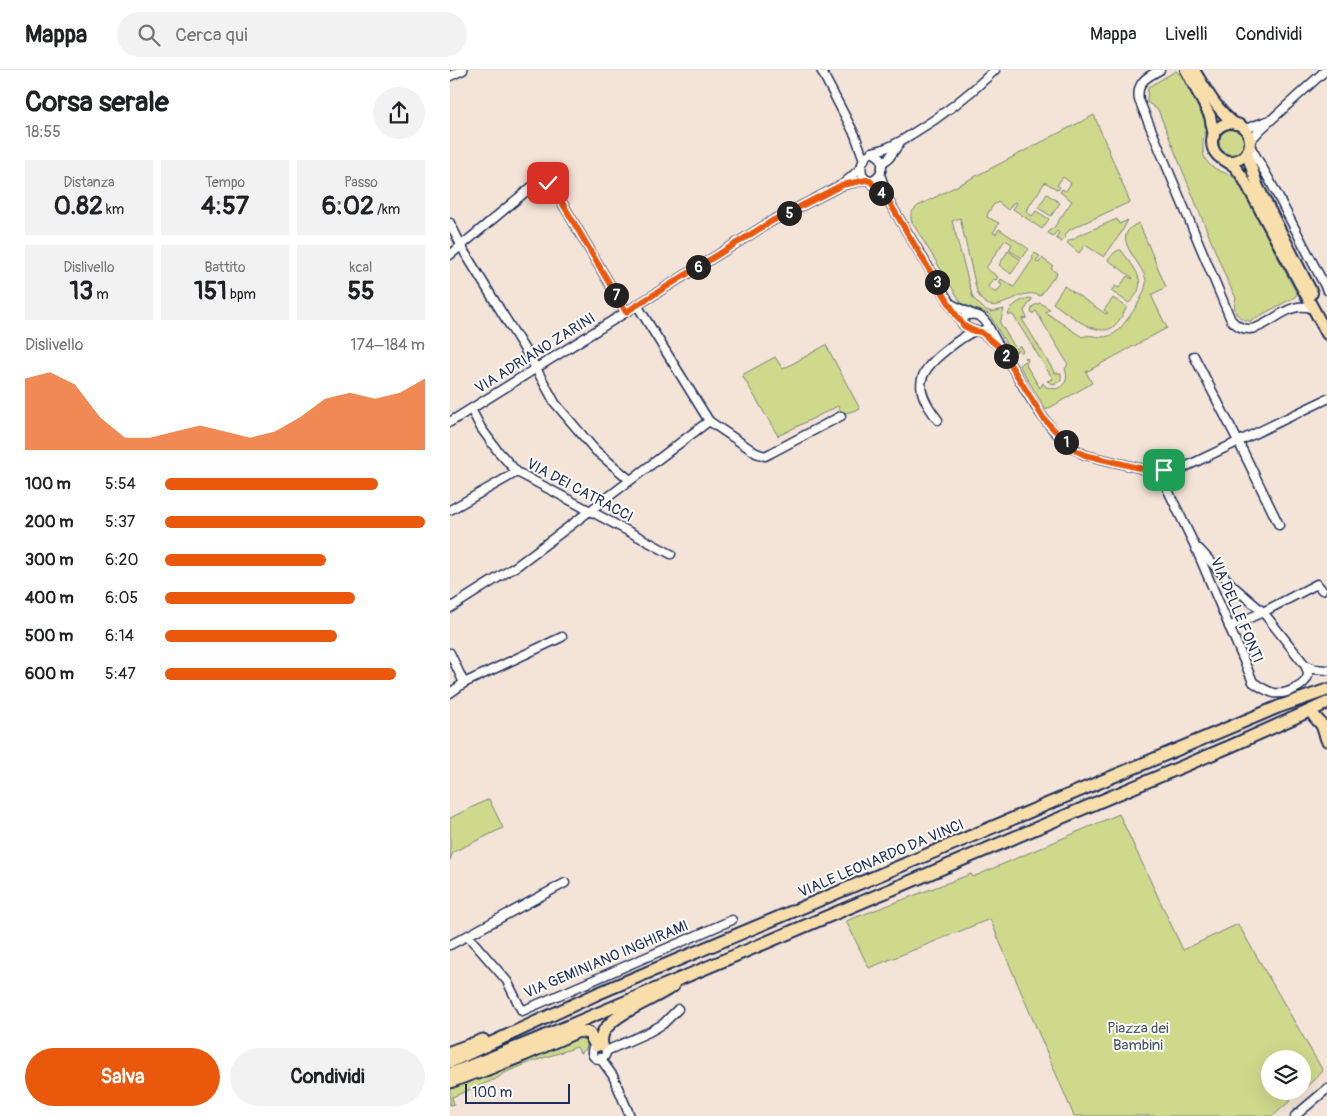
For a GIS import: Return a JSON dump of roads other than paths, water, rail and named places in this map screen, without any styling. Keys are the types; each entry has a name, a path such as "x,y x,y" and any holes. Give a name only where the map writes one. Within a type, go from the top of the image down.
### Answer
{"highway":[{"path":"1278,707 1327,683"},
{"name":"VIALE LEONARDO DA VINCI","path":"450,1062 599,993 1278,707 1327,690"},
{"path":"450,1074 1300,717 1327,703"},
{"path":"1300,717 1322,714 1322,725 1327,740"},
{"path":"602,1051 603,1034 606,1027 616,1018 658,996 695,971"},
{"path":"450,1052 551,1016"},
{"path":"450,1082 524,1055 579,1031 589,1033 602,1051"},
{"path":"478,1072 533,1040"}],"main road":[{"path":"1186,70 1210,116 1215,151 1234,166 1242,176 1327,334"},
{"path":"1194,70 1209,97 1226,118 1245,129 1254,176 1273,218 1327,321"},
{"path":"1214,136 1224,125 1234,124"},
{"path":"1226,161 1237,161 1249,147"}],"street":[{"path":"450,76 464,70"},
{"path":"821,70 855,135 863,176 888,200"},
{"path":"842,185 872,153 901,141 931,123 969,95 995,70"},
{"path":"1160,70 1143,80 1138,93 1139,100 1231,320 1242,329 1256,328 1296,307 1303,291"},
{"path":"1326,70 1272,119 1249,147 1258,157 1326,287"},
{"path":"1245,129 1272,119"},
{"path":"855,135 872,153 881,158 880,174 888,200 956,315 963,324 978,331 1000,348"},
{"path":"882,163 889,158 901,141"},
{"path":"842,185 877,178 880,174"},
{"path":"450,256 535,184 545,181 553,187 626,312"},
{"name":"VIA ADRIANO ZARINI","path":"450,422 772,221 842,185"},
{"path":"450,223 462,247 555,403 595,450 630,480"},
{"path":"950,303 982,318 1044,419 1071,447 1085,455 1156,472 1160,470 1164,476 1326,400"},
{"path":"637,305 709,421 756,453 765,456 841,416"},
{"path":"1296,307 1313,308"},
{"path":"958,341 964,317 972,314"},
{"path":"938,420 926,405 921,378 926,368 934,359 958,341 986,329 987,324"},
{"path":"1194,356 1279,524"},
{"name":"VIA DEI CATRACCI","path":"471,409 481,428 516,472 671,554"},
{"path":"450,608 518,564 709,421"},
{"path":"450,510 516,472"},
{"name":"VIA DELLE FONTI","path":"1164,476 1253,682 1263,689 1276,693 1292,690 1306,679 1308,672 1305,665"},
{"path":"1194,544 1234,587 1263,612 1305,665 1314,669 1327,670"},
{"path":"1228,627 1263,612 1317,584 1322,590"},
{"path":"450,693 464,683 562,637"},
{"path":"450,653 464,683"},
{"path":"450,945 565,883"},
{"name":"VIA GEMINIANO INGHIRAMI","path":"468,936 506,981 522,1011 732,920"},
{"path":"630,1116 602,1051 649,1032 663,1024 678,1009"},
{"path":"1295,1116 1327,1089"}],"park label":[{"name":"Piazza dei Bambini","path":"1138,1036"}]}
